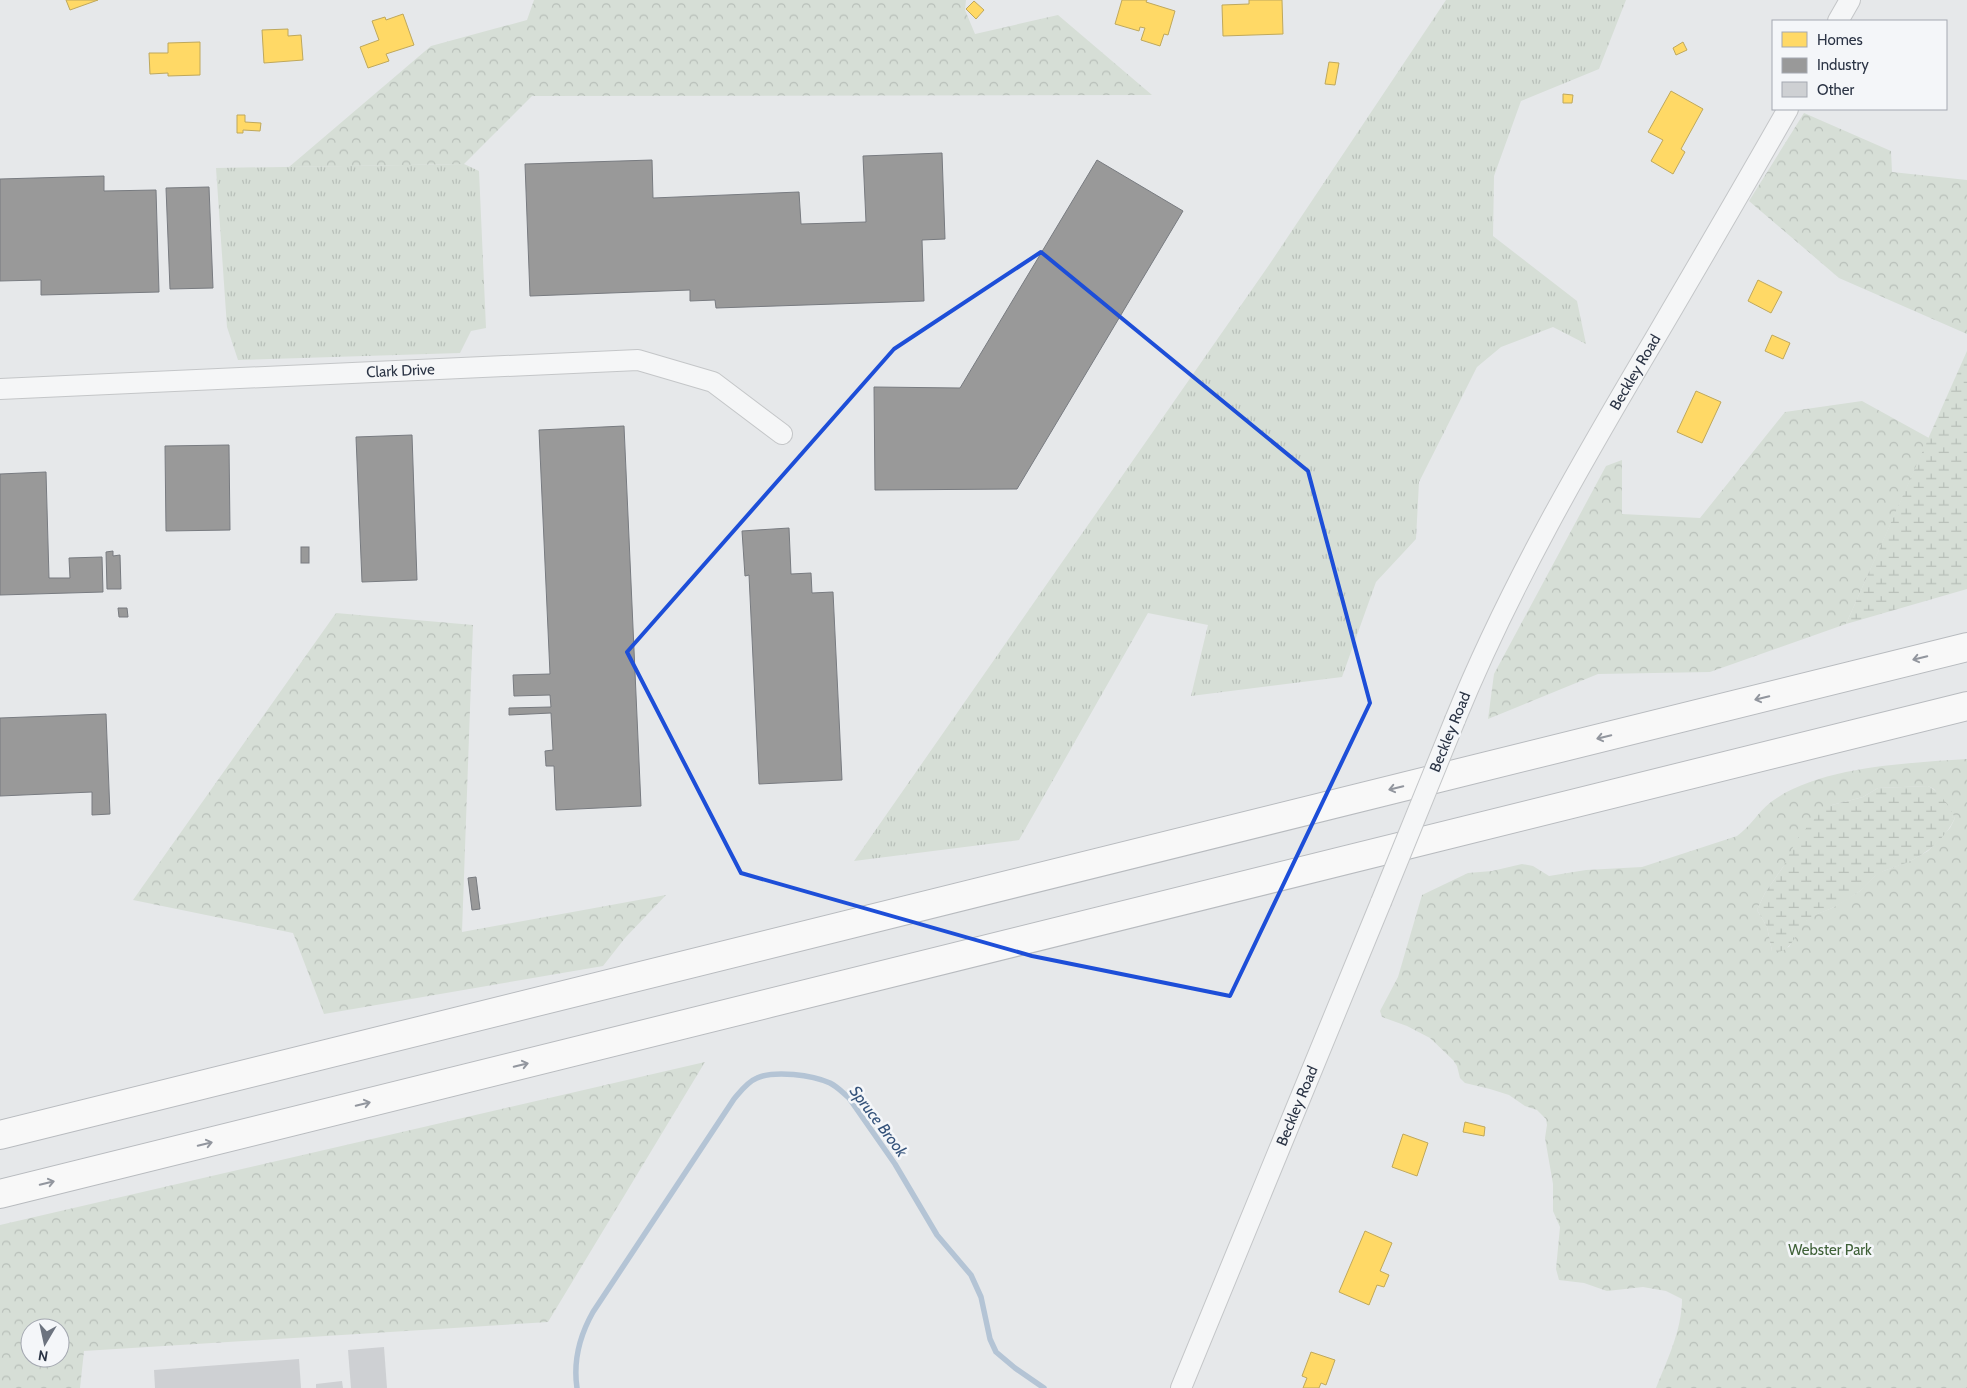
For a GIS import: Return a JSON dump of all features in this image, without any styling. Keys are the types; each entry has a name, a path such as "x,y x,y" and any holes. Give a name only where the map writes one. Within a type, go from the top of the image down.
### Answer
{"highway":[{"path":"0,1135 1967,647"},
{"path":"0,1194 1967,706"}],"street":[{"path":"1839,20 1850,0"},
{"name":"Beckley Road","path":"1181,1388 1455,720 1500,616 1556,507 1787,110"},
{"name":"Clark Drive","path":"0,389 638,360 713,382 782,434"}],"highlighted area":[{"path":"1041,252 1308,471 1370,703 1230,996 1032,956 741,873 627,652 894,349"}],"green space":[{"path":"534,0 966,0 965,10 975,34 1058,15 1152,95 532,96 464,164 289,167 431,46 527,20"},
{"path":"1446,0 1626,0 1599,69 1521,101 1494,176 1493,236 1577,301 1586,344 1553,327 1501,347 1477,367 1419,482 1416,539 1376,582 1342,677 1191,696 1208,625 1148,613 1019,840 854,861 1269,265"},
{"path":"1804,113 1891,151 1892,172 1967,180 1967,334 1839,278 1749,201"},
{"path":"464,164 479,171 486,328 471,331 460,353 238,360 227,327 216,168"},
{"path":"1967,351 1967,589 1846,624"},
{"path":"1862,401 1929,438 1846,624 1710,672 1598,674 1488,719 1494,674 1606,466 1622,460 1622,514 1700,518 1785,412"},
{"path":"336,613 473,625 462,932 666,895 625,938 603,966 324,1014 293,933 133,900"},
{"name":"Webster Park","path":"1967,759 1967,1388 1656,1388 1677,1333 1682,1299 1666,1291 1643,1287 1607,1291 1584,1283 1559,1280 1556,1269 1560,1227 1553,1211 1553,1184 1545,1138 1546,1119 1537,1110 1525,1106 1509,1095 1465,1083 1460,1078 1457,1066 1453,1060 1430,1038 1407,1026 1382,1017 1380,1011 1398,977 1422,895 1468,873 1492,871 1522,864 1533,866 1549,876 1586,870 1642,867 1737,836 1771,802 1791,790 1814,781 1865,768","holes":["1928,786 1934,789 1955,818 1950,828 1928,851 1910,861 1878,873 1860,891 1832,908 1812,916 1801,925 1789,947 1772,951 1767,927 1757,910 1765,893 1783,867 1832,805 1863,797 1878,788"]},
{"path":"1928,786 1944,800 1955,818 1947,832 1936,844 1908,862 1880,873 1853,896 1811,917 1804,923 1785,950 1772,951 1767,927 1757,910 1765,893 1783,867 1797,839 1821,811 1832,805 1863,797 1878,788"},
{"path":"705,1062 548,1322 84,1351 80,1388 0,1388 0,1225"}],"building: Homes":[{"path":"66,0 98,0 70,10"},
{"path":"1122,0 1147,0 1146,2 1175,11 1168,35 1164,34 1160,46 1141,40 1145,28 1140,27 1139,31 1115,24"},
{"path":"1249,0 1282,0 1283,34 1223,36 1222,5 1249,4"},
{"path":"974,1 984,10 976,19 966,9"},
{"path":"403,14 414,45 386,54 389,61 368,68 360,47 379,40 372,21 385,17 386,20"},
{"path":"288,29 288,36 301,35 303,60 264,63 262,30"},
{"path":"200,42 200,75 168,76 168,73 150,74 149,53 168,53 168,43"},
{"path":"1683,42 1687,50 1676,55 1673,48"},
{"path":"1329,62 1339,63 1335,85 1325,84"},
{"path":"1671,91 1703,109 1681,149 1685,152 1673,174 1651,161 1663,140 1648,132"},
{"path":"1563,94 1573,95 1572,103 1563,103"},
{"path":"237,115 245,115 245,122 261,123 260,131 243,130 243,133 237,133"},
{"path":"1758,280 1782,292 1771,313 1748,301"},
{"path":"1772,335 1790,343 1783,359 1765,351"},
{"path":"1696,391 1721,402 1702,443 1677,432"},
{"path":"1465,1122 1485,1127 1484,1136 1463,1132"},
{"path":"1403,1134 1428,1143 1417,1176 1392,1167"},
{"path":"1365,1231 1392,1243 1380,1271 1389,1275 1384,1287 1377,1285 1369,1305 1339,1292"},
{"path":"1311,1352 1335,1360 1326,1385 1321,1383 1319,1388 1303,1388 1307,1378 1302,1376"}],"building: Industry":[{"path":"942,153 945,239 922,240 924,301 716,308 715,300 690,301 690,290 530,296 525,164 652,160 653,198 799,192 801,224 866,222 863,156"},
{"path":"1097,160 1183,211 1017,489 875,490 874,387 960,388"},
{"path":"104,176 104,191 156,190 159,292 41,295 41,280 0,281 0,179"},
{"path":"209,187 213,288 170,289 166,188"},
{"path":"624,426 641,806 556,810 554,766 546,766 545,751 553,750 551,713 509,715 509,708 551,707 550,695 514,696 513,675 550,674 539,430"},
{"path":"412,435 417,580 362,582 356,437"},
{"path":"229,445 230,530 166,531 165,446"},
{"path":"46,472 49,578 70,578 69,558 102,557 103,592 0,595 0,474"},
{"path":"789,528 791,574 811,573 812,593 833,592 842,780 759,784 749,575 745,576 742,531"},
{"path":"301,547 309,547 309,563 301,563"},
{"path":"113,551 113,556 120,555 121,589 107,589 106,552"},
{"path":"118,608 127,608 128,617 119,617"},
{"path":"106,714 110,814 92,815 92,792 0,796 0,718"},
{"path":"476,877 480,909 472,910 468,878"}],"building: Other":[{"path":"384,1347 387,1388 351,1388 348,1350"},
{"path":"299,1359 301,1388 155,1388 154,1370"},
{"path":"342,1381 343,1388 316,1388 316,1384"}],"waterway":[{"name":"Spruce Brook","path":"577,1388 576,1368 579,1348 584,1330 593,1312 734,1099 753,1080 773,1074 804,1076 822,1080 836,1086 849,1098 895,1164 937,1235 971,1275 981,1297 990,1339 996,1352 1044,1388"}]}
